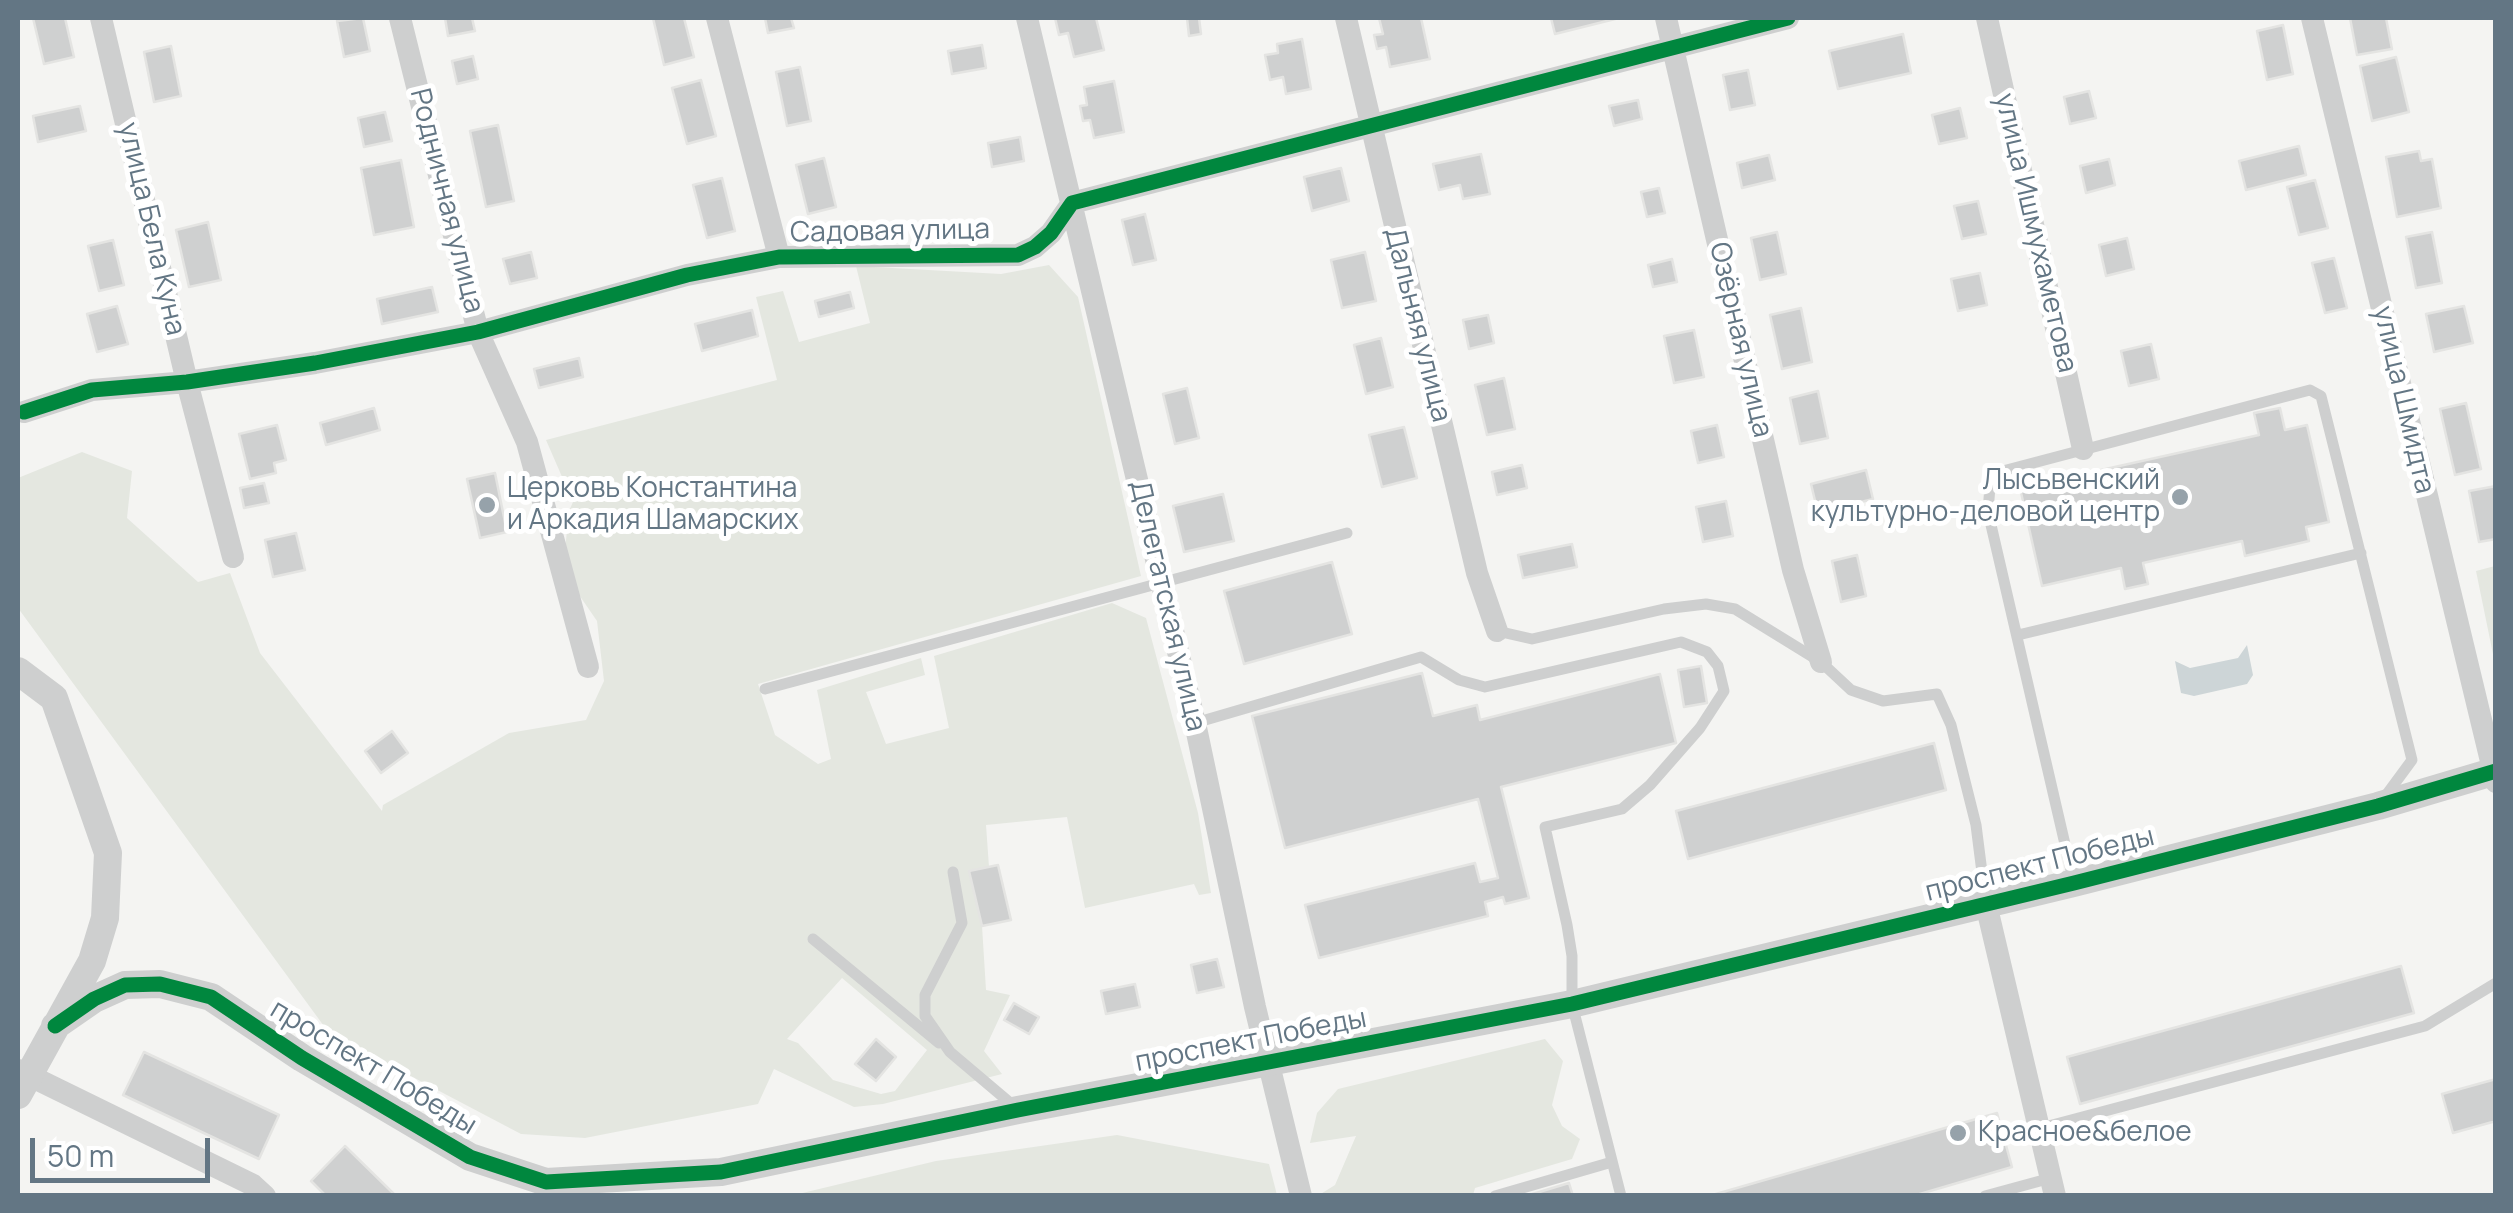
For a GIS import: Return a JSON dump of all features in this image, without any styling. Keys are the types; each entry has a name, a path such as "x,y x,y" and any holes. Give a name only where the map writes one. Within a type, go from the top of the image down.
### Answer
{"street":[{"name":"улица Бела Куна","path":"101,18 187,382 233,557"},
{"name":"Родничная улица","path":"400,18 478,332 527,442 588,668"},
{"path":"717,18 780,257"},
{"name":"Делегатская улица","path":"1028,18 1196,724 1301,1196"},
{"name":"Дальняя улица","path":"1346,18 1477,573 1496,631"},
{"name":"Озёрная улица","path":"1666,18 1793,570 1820,662"},
{"path":"1072,203 1788,18"},
{"name":"улица Ишмухаметова","path":"1987,18 2083,449"},
{"name":"улица Шмидта","path":"2312,18 2495,775"},
{"name":"Садовая улица","path":"21,418 92,390 187,382 314,364 478,332 687,276 780,257 1018,254 1052,233 1072,203"},
{"path":"18,671 54,698 108,853 105,918 96,946 55,1026 21,1080 253,1186 264,1196"},
{"name":"проспект Победы","path":"55,1026 94,999 124,985 160,984 211,997 302,1058 470,1157 549,1189 598,1181 721,1172 1018,1110 1572,1004 2074,883 2495,775"},
{"path":"1986,904 2053,1187"}],"lane":[{"path":"2074,883 1988,512 1990,486 1999,472 2310,390 2321,396 2412,760 2378,806"},
{"path":"765,688 1347,533"},
{"path":"2018,635 2361,553"},
{"path":"1496,631 1532,638 1664,609 1706,604 1735,609 1820,662 1850,690 1883,701 1936,694 1951,724 1976,825 1986,904"},
{"path":"1196,724 1420,658 1460,680 1485,687 1680,642 1708,652 1718,666 1724,692 1700,728 1650,784 1622,808 1545,828 1572,956 1572,1004 1621,1196"},
{"path":"950,1052 925,1016 925,996 962,922 954,872"},
{"path":"812,939 1018,1110"},
{"path":"2041,1128 2425,1026 2496,983"},
{"path":"1495,1196 1612,1162"},
{"path":"1984,1196 2053,1187"}],"shaded area":[{"path":"1049,265 1078,297 1141,576 758,684 775,735 818,764 831,759 817,690 921,658 925,675 866,692 886,744 949,728 934,656 1112,603 1146,618 1198,813 1211,893 1199,895 1194,884 1085,908 1067,817 986,825 989,867 970,872 982,926 986,990 1010,995 984,1051 1002,1074 883,1104 854,1107 774,1069 758,1104 585,1138 521,1134 329,1033 18,608 18,478 82,452 132,471 127,518 198,582 230,573 260,653 382,811 383,805 509,733 586,720 604,681 597,621 575,589 565,550 573,502 546,440 777,380 756,297 783,291 799,342 870,323 856,266 1001,274","holes":["842,978 927,1050 895,1091 881,1094 833,1080 798,1043 787,1039"]},
{"path":"2495,566 2496,664 2476,571"},
{"path":"2247,645 2253,675 2247,684 2194,696 2181,693 2175,661 2190,668 2238,658"},
{"path":"1545,1039 1563,1061 1552,1105 1562,1126 1580,1139 1572,1159 1475,1188 1473,1195 1319,1195 1335,1185 1356,1136 1310,1143 1317,1113 1338,1089"},
{"path":"1117,1135 1269,1164 1277,1195 794,1195 936,1161"}],"building":[{"path":"33,18 65,18 74,57 44,64"},
{"path":"363,18 370,51 344,57 337,21"},
{"path":"445,18 472,18 475,31 448,36"},
{"path":"653,18 684,18 694,57 664,65"},
{"path":"765,18 791,18 794,28 768,33"},
{"path":"1055,18 1096,18 1104,50 1074,57 1068,33 1059,35"},
{"path":"1187,18 1199,18 1201,34 1189,36"},
{"path":"1379,18 1421,18 1430,59 1390,67 1386,47 1377,49 1374,35 1383,34"},
{"path":"1551,18 1619,18 1555,34"},
{"path":"2350,18 2386,18 2392,49 2357,55"},
{"path":"2283,25 2293,74 2267,80 2257,31"},
{"path":"1903,34 1911,73 1838,89 1829,51"},
{"path":"1302,39 1311,89 1286,94 1283,77 1270,80 1265,55 1278,53 1277,44"},
{"path":"982,45 986,68 952,74 948,51"},
{"path":"171,46 181,96 154,102 144,52"},
{"path":"473,56 478,79 457,84 452,61"},
{"path":"2396,57 2409,112 2372,121 2360,66"},
{"path":"800,67 811,121 787,126 776,72"},
{"path":"1748,70 1755,105 1730,110 1723,75"},
{"path":"701,80 716,136 687,144 672,88"},
{"path":"1114,81 1124,132 1094,138 1090,120 1083,121 1080,106 1087,105 1084,87"},
{"path":"2089,91 2096,118 2070,124 2064,97"},
{"path":"1638,100 1642,119 1614,126 1609,106"},
{"path":"80,106 86,131 38,142 33,116"},
{"path":"1960,108 1967,138 1939,144 1932,115"},
{"path":"385,112 392,141 364,147 358,118"},
{"path":"498,125 514,201 486,207 470,131"},
{"path":"1020,137 1024,161 992,167 988,143"},
{"path":"2299,146 2306,175 2246,190 2239,161"},
{"path":"2419,151 2421,161 2432,159 2441,208 2397,217 2386,157"},
{"path":"1481,154 1490,194 1463,199 1460,185 1439,190 1433,164"},
{"path":"1769,155 1775,180 1742,188 1737,163"},
{"path":"824,158 836,207 808,214 796,165"},
{"path":"2109,159 2115,185 2086,193 2080,166"},
{"path":"401,160 414,227 374,235 361,168"},
{"path":"1341,168 1349,201 1312,211 1304,177"},
{"path":"722,178 735,231 707,238 693,185"},
{"path":"2315,180 2328,228 2299,235 2287,187"},
{"path":"1659,188 1665,213 1647,217 1641,192"},
{"path":"1978,201 1986,234 1962,239 1954,206"},
{"path":"1145,214 1156,260 1133,265 1122,220"},
{"path":"208,222 221,280 189,287 176,230"},
{"path":"1777,232 1786,274 1760,280 1751,238"},
{"path":"2432,232 2442,283 2416,288 2406,237"},
{"path":"2127,238 2134,269 2106,276 2099,245"},
{"path":"113,240 124,285 99,291 88,246"},
{"path":"531,252 537,278 510,284 503,259"},
{"path":"1365,252 1376,301 1342,308 1331,260"},
{"path":"2334,258 2347,308 2325,313 2312,263"},
{"path":"1672,259 1677,282 1653,287 1648,265"},
{"path":"1980,273 1987,305 1958,311 1951,279"},
{"path":"432,287 438,312 382,324 377,299"},
{"path":"850,292 854,308 819,317 815,301"},
{"path":"117,306 128,344 97,352 87,314"},
{"path":"2464,306 2473,343 2434,352 2426,314"},
{"path":"1801,308 1812,362 1782,369 1770,315"},
{"path":"752,310 758,336 702,351 695,324"},
{"path":"1488,315 1494,343 1469,349 1463,320"},
{"path":"1694,330 1704,377 1674,383 1664,336"},
{"path":"1381,338 1393,387 1366,394 1354,345"},
{"path":"2151,344 2159,379 2129,386 2121,351"},
{"path":"579,358 583,377 539,388 534,369"},
{"path":"1504,378 1515,429 1487,435 1475,385"},
{"path":"1187,388 1199,438 1175,444 1163,394"},
{"path":"1818,391 1828,438 1800,444 1790,398"},
{"path":"2466,403 2481,469 2455,475 2440,409"},
{"path":"374,408 380,430 326,445 320,423"},
{"path":"2280,408 2285,430 2307,425 2329,522 2306,527 2309,541 2245,556 2242,541 2143,563 2148,584 2125,589 2121,568 2042,586 2020,488 2259,435 2254,413"},
{"path":"277,425 286,460 274,463 276,473 250,479 239,434"},
{"path":"1717,425 1724,457 1698,463 1691,431"},
{"path":"1404,427 1417,478 1382,487 1369,435"},
{"path":"1522,465 1527,488 1497,495 1492,472"},
{"path":"1866,470 1873,499 1818,513 1811,484"},
{"name":"Церковь Константина и Аркадия Шамарских","path":"495,473 507,532 480,538 467,479"},
{"path":"264,483 269,503 244,508 240,488"},
{"path":"2496,486 2496,539 2479,542 2469,491"},
{"path":"1223,494 1234,541 1184,552 1173,506"},
{"path":"1726,501 1733,536 1703,542 1696,507"},
{"path":"296,533 305,570 273,577 265,540"},
{"path":"1572,544 1577,567 1523,578 1518,555"},
{"path":"1857,555 1866,596 1841,602 1832,561"},
{"path":"1332,562 1352,634 1244,664 1224,591"},
{"path":"1701,666 1707,703 1684,707 1678,670"},
{"path":"1422,673 1433,716 1477,705 1480,720 1660,674 1676,743 1501,787 1529,898 1505,904 1503,897 1485,902 1488,916 1319,958 1305,905 1475,863 1480,882 1498,878 1478,799 1285,848 1252,716"},
{"path":"392,731 408,753 381,773 365,751"},
{"path":"1934,743 1946,790 1688,859 1676,811"},
{"path":"998,865 1011,920 982,926 969,871"},
{"path":"1217,959 1224,987 1197,993 1191,965"},
{"path":"2401,966 2414,1013 2080,1104 2067,1057"},
{"path":"1135,984 1140,1007 1106,1014 1101,991"},
{"path":"1014,1003 1039,1017 1029,1034 1004,1020"},
{"path":"876,1039 896,1057 876,1081 855,1064"},
{"path":"144,1052 279,1115 259,1159 123,1095"},
{"path":"2496,1079 2496,1121 2453,1133 2442,1094"},
{"path":"1997,1113 2012,1167 1913,1196 1709,1196"},
{"path":"345,1146 396,1196 326,1196 311,1181"},
{"path":"1569,1183 1573,1196 1526,1196"}],"cycle path":[{"path":"24,412 92,390 187,382 315,363 478,332 687,275 779,257 1018,255 1051,233 1072,203 1788,18"},
{"path":"55,1026 94,999 125,985 160,984 211,997 302,1058 470,1157 546,1182 721,1172 1018,1110 1572,1004 2074,883 2378,806 2496,771"}],"place":[{"name":"Лысьвенский культурно-деловой центр","path":"2180,497"},
{"name":"Церковь Константина и Аркадия Шамарских","path":"487,505"},
{"name":"Красное&белое","path":"1958,1133"}]}
